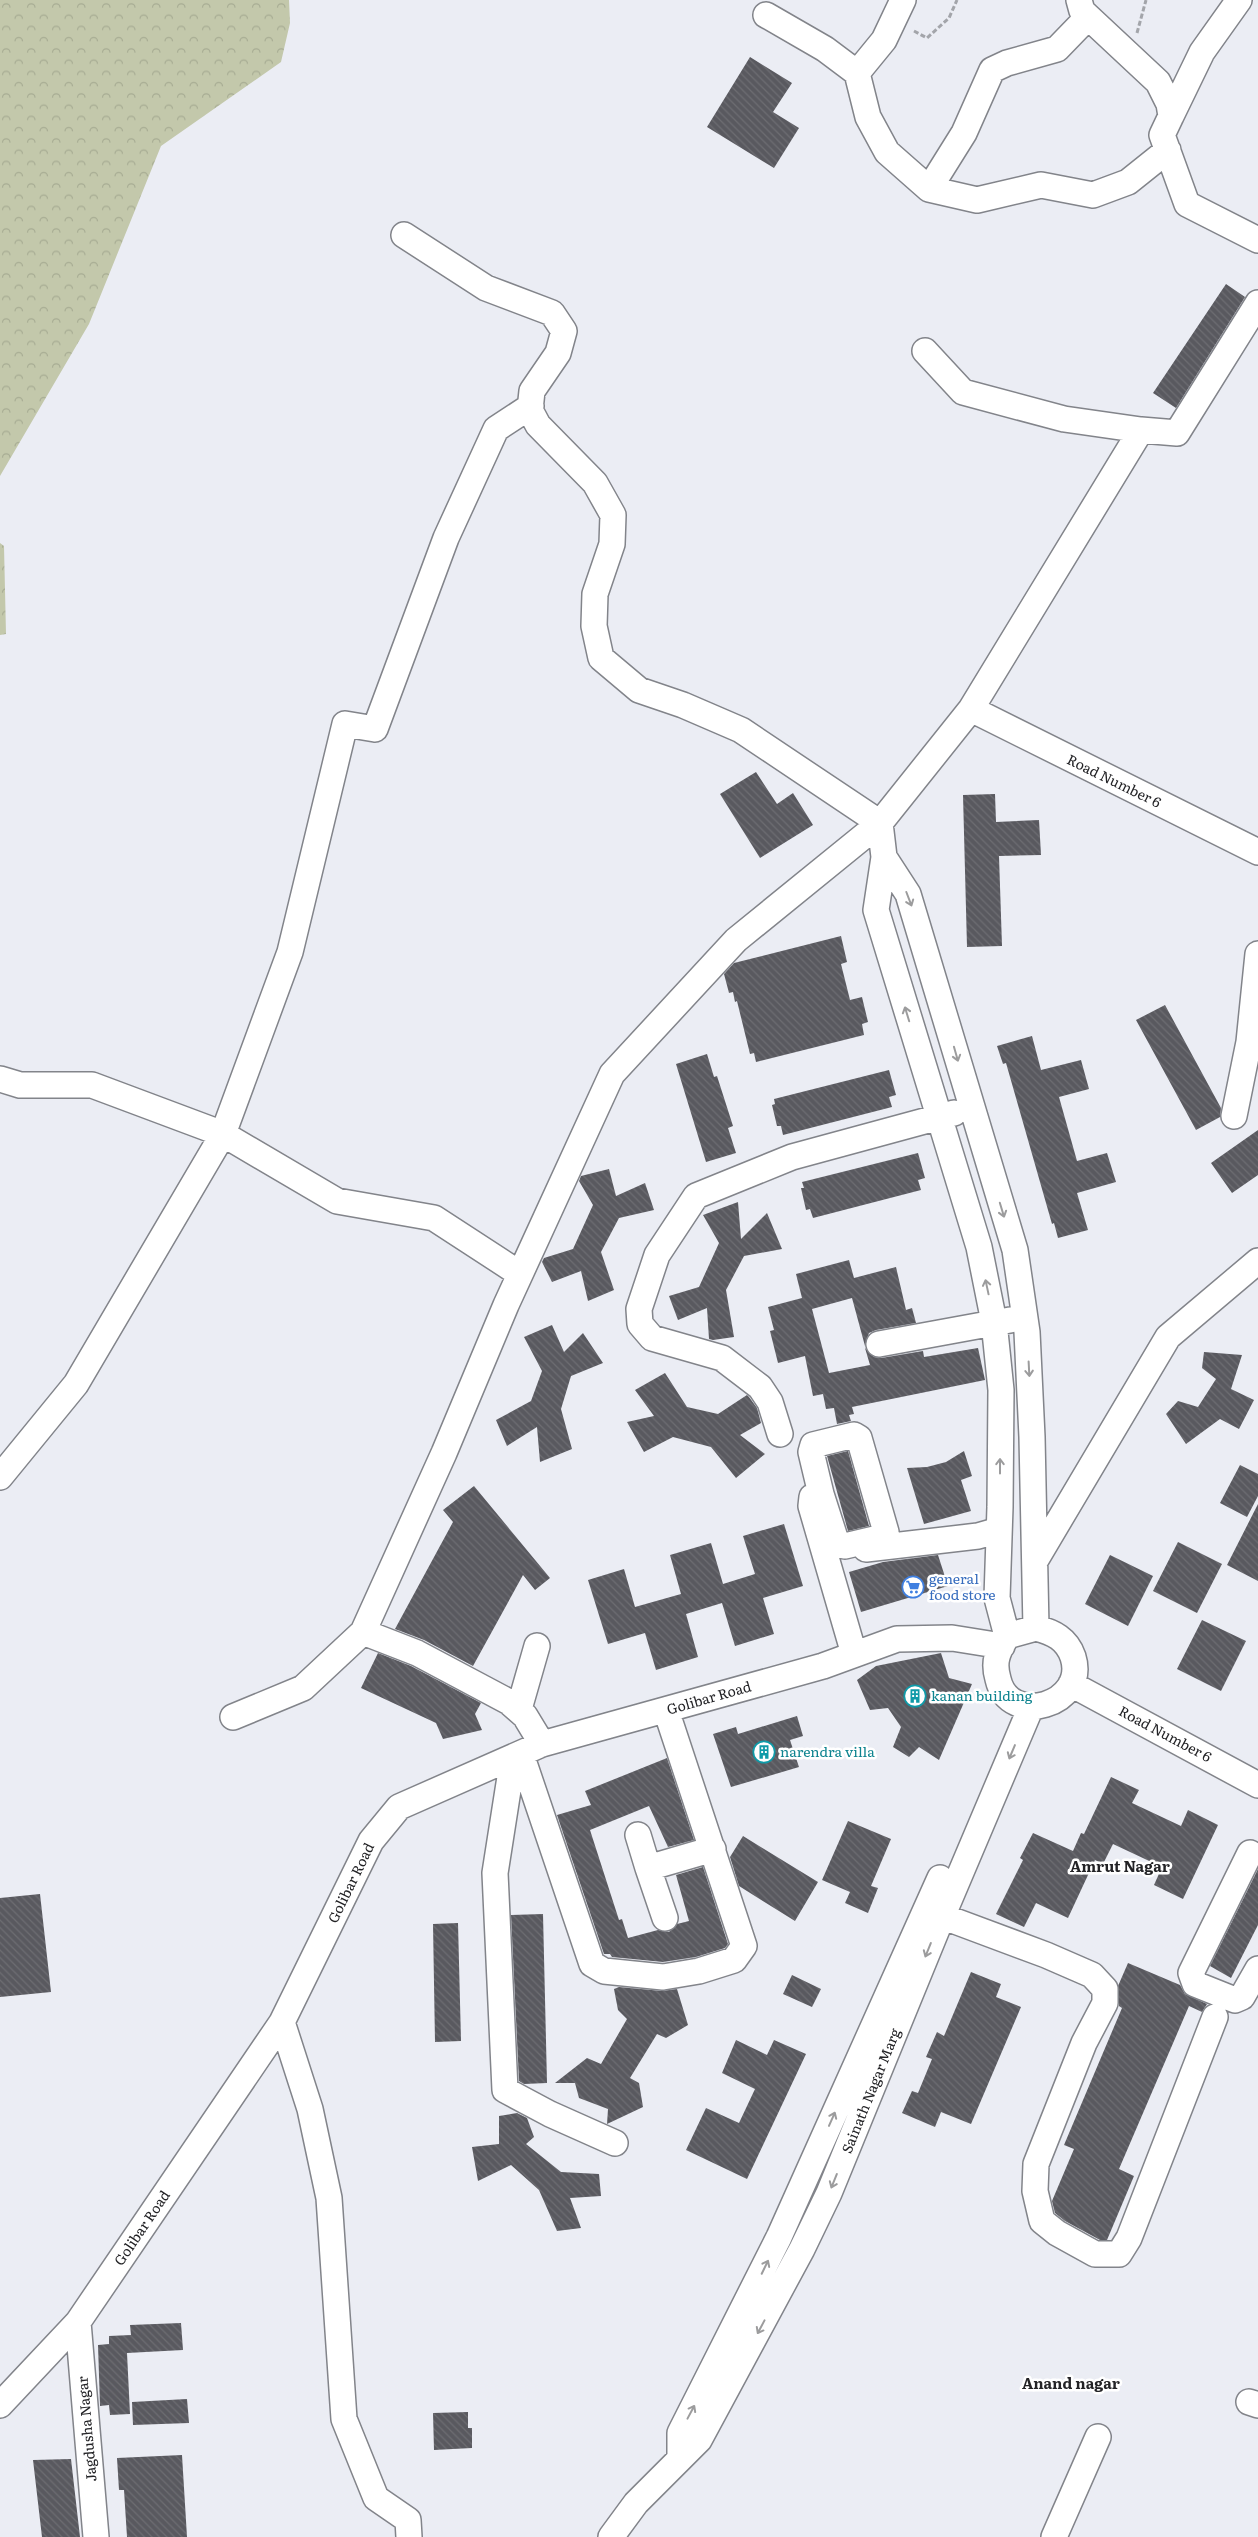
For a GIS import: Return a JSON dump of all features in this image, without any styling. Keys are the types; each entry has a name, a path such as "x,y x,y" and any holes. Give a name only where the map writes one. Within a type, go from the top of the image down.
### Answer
{"street":[{"path":"1239,0 1202,52 1162,135 1187,204 1258,240"},
{"path":"929,189 964,134 992,70 1007,62 1056,49 1084,9 1158,82 1171,116"},
{"path":"857,73 884,40 898,10"},
{"path":"766,15 825,49 857,73 868,117 887,152 929,189 977,200 1041,185 1093,195 1128,182 1168,150"},
{"path":"404,235 486,288 552,313 564,331 558,353 532,391 530,410 538,425 595,483 613,515 612,544 596,594 594,626 601,658 639,690 683,705 741,730 880,823 884,857 876,910 939,1117 950,1146 979,1246 994,1322 1001,1390 1000,1518 996,1598 1005,1641 997,1658 996,1670 999,1683 1006,1694 1024,1704 1054,1702 1064,1694 1071,1684 1074,1671 1073,1658 1068,1647 1054,1634 1036,1628 1032,1428 1025,1319 1015,1250 908,894 884,857"},
{"path":"926,351 963,392 1064,419 1177,433 1258,303"},
{"path":"0,1476 76,1384 222,1134 290,952 345,724 375,729 446,538 496,429 531,406"},
{"path":"233,1717 304,1688 364,1632 444,1453 520,1274 612,1074 736,940 880,823 971,709 1141,430"},
{"name":"Road Number 6","path":"971,709 1258,852"},
{"path":"1234,1116 1250,1042 1258,954"},
{"path":"900,988 934,980"},
{"path":"0,1079 20,1085 92,1085 222,1134 337,1201 434,1218 520,1274"},
{"path":"780,1434 770,1402 760,1387 722,1358 652,1338 640,1324 639,1309 657,1255 696,1196 792,1157 971,1108"},
{"path":"1035,1561 1168,1337 1258,1262"},
{"path":"880,1344 994,1322 1025,1319"},
{"path":"821,1494 812,1497 811,1506 854,1654"},
{"path":"864,1550 978,1536 1000,1518 1033,1504"},
{"name":"Golibar Road","path":"1,2406 78,2322 282,2022 371,1841 399,1807 525,1752 823,1666 897,1639 952,1638 1005,1641 1036,1628"},
{"path":"364,1632 417,1653 482,1686 519,1709 526,1716 525,1752 495,1872 505,2090 550,2114 615,2143"},
{"path":"519,1709 537,1646"},
{"name":"Road Number 6","path":"1071,1684 1258,1785"},
{"name":"Sainath Nagar Marg","path":"611,2537 636,2503 699,2440 802,2249 829,2193 934,1914 1024,1704"},
{"path":"525,1752 592,1964 604,1971 663,1977 699,1971 734,1960 744,1946 666,1710"},
{"path":"638,1835 665,1918"},
{"path":"648,1868 713,1849"},
{"path":"1250,1853 1191,1973 1196,1984 1235,2000 1242,1997 1258,1969"},
{"path":"680,2458 680,2433 779,2237 934,1914 1092,1975 1105,1989 1105,2003 1084,2043 1036,2164 1035,2191 1042,2221 1057,2234 1095,2254 1118,2254 1129,2238 1215,2017"},
{"path":"282,2022 310,2108 329,2198 344,2419 376,2498 408,2520 409,2537"},
{"path":"779,2237 802,2249"},
{"name":"Jagdusha Nagar","path":"78,2322 96,2537"},
{"path":"1054,2537 1098,2437"}],"path":[{"path":"898,10 927,38 949,18 956,0"},
{"path":"1132,57 1146,0"}],"green space":[{"path":"0,0 289,0 290,23 281,62 161,146 89,324 0,476"},
{"path":"0,543 4,546 6,634 0,635"}],"building":[{"path":"750,57 792,83 773,112 799,128 774,168 707,127"},
{"path":"1226,284 1245,297 1176,408 1153,393"},
{"path":"756,772 777,804 793,793 813,825 760,858 720,794"},
{"path":"995,794 996,822 1039,820 1041,855 999,856 1002,946 967,947 963,795"},
{"path":"841,936 847,962 841,964 850,1000 862,997 868,1022 862,1024 864,1035 756,1062 754,1053 750,1054 737,1001 735,1002 733,992 729,993 724,974 734,963"},
{"path":"1165,1005 1221,1108 1220,1117 1196,1130 1136,1020"},
{"path":"1032,1036 1041,1070 1081,1060 1089,1089 1059,1097 1077,1161 1107,1153 1116,1182 1077,1193 1088,1230 1058,1238 1054,1223 1052,1224 1006,1063 1003,1064 997,1046"},
{"path":"707,1054 714,1077 717,1076 733,1126 728,1128 736,1153 706,1162 676,1064"},
{"path":"889,1070 896,1095 889,1097 892,1107 783,1135 781,1126 777,1126 772,1105 775,1104 774,1099"},
{"path":"1258,1130 1258,1175 1232,1193 1211,1163"},
{"path":"918,1153 925,1178 918,1180 921,1190 813,1218 810,1209 806,1210 801,1188 804,1188 802,1182"},
{"path":"609,1169 616,1196 645,1183 654,1210 619,1218 601,1252 614,1290 588,1301 581,1271 552,1282 542,1262 544,1258 573,1249 593,1205 579,1181 581,1176"},
{"path":"738,1202 741,1239 767,1213 782,1249 744,1256 726,1290 734,1337 713,1340 709,1339 707,1308 678,1320 669,1296 699,1287 719,1243 703,1215"},
{"path":"849,1260 854,1278 896,1267 906,1310 912,1308 916,1323 869,1333 865,1346 852,1298 812,1309 829,1373 870,1365 865,1348 874,1357 881,1358 923,1351 924,1357 978,1348 985,1380 852,1407 854,1414 849,1415 851,1421 837,1424 834,1408 826,1409 823,1394 813,1396 805,1356 778,1363 770,1331 774,1330 768,1307 802,1298 796,1274"},
{"path":"552,1325 564,1352 583,1333 603,1363 571,1376 561,1409 572,1449 540,1462 537,1427 507,1446 496,1420 531,1401 542,1371 524,1337"},
{"path":"1204,1352 1242,1355 1231,1389 1254,1400 1239,1429 1220,1419 1186,1444 1166,1414 1178,1401 1198,1407 1216,1379 1202,1368"},
{"path":"665,1373 687,1407 718,1414 747,1395 757,1408 761,1423 740,1435 765,1454 736,1478 711,1447 673,1437 644,1452 627,1422 654,1416 635,1390"},
{"path":"848,1451 869,1526 848,1531 827,1456"},
{"path":"964,1451 972,1476 961,1480 971,1511 924,1524 907,1468 927,1467 946,1462"},
{"path":"1240,1465 1258,1474 1258,1496 1247,1517 1220,1503"},
{"path":"474,1486 550,1578 535,1590 523,1575 473,1666 424,1640 395,1629 453,1522 443,1510"},
{"path":"1258,1504 1258,1581 1227,1565"},
{"path":"784,1524 803,1586 763,1598 774,1634 735,1646 722,1603 686,1614 698,1657 656,1670 645,1633 608,1644 588,1580 624,1569 635,1607 681,1594 670,1555 711,1543 723,1584 755,1574 743,1536"},
{"path":"1178,1542 1222,1564 1197,1613 1153,1591"},
{"path":"938,1555 948,1586 861,1612 849,1572 883,1562"},
{"path":"1110,1555 1153,1576 1128,1626 1085,1604"},
{"path":"1202,1620 1246,1641 1221,1691 1177,1669"},
{"path":"378,1653 411,1666 481,1703 475,1714 482,1730 443,1739 436,1723 361,1688"},
{"name":"kanan building","path":"941,1653 949,1678 972,1684 939,1760 919,1747 909,1757 893,1747 901,1727 888,1708 870,1710 857,1680 876,1666"},
{"name":"narendra villa","path":"797,1716 803,1736 790,1740 799,1767 731,1787 713,1734 736,1727 738,1734"},
{"path":"667,1758 694,1840 668,1847 649,1806 590,1830 619,1920 622,1919 628,1938 658,1930 669,1932 677,1924 689,1921 676,1875 703,1867 728,1944 725,1948 696,1957 663,1962 612,1957 610,1954 604,1954 557,1815 591,1805 585,1791"},
{"path":"1111,1777 1139,1790 1132,1803 1181,1826 1188,1810 1218,1825 1183,1899 1154,1885 1162,1867 1113,1844 1103,1864 1095,1860 1068,1918 1036,1903 1024,1927 996,1914 1023,1860 1020,1858 1033,1833 1073,1851 1081,1833 1084,1834"},
{"path":"848,1821 891,1839 871,1886 878,1888 868,1913 845,1903 850,1892 822,1880"},
{"path":"743,1836 818,1882 795,1921 739,1886 730,1857"},
{"path":"1258,1869 1258,1925 1231,1978 1210,1966"},
{"path":"40,1894 51,1992 0,1997 0,1898"},
{"path":"543,1914 547,2083 524,2084 519,2081 511,1915"},
{"path":"458,1923 461,2041 435,2042 433,1924"},
{"path":"1128,1963 1180,1985 1185,1994 1207,2004 1202,2012 1189,2006 1119,2169 1134,2176 1107,2240 1100,2240 1065,2221 1055,2213 1052,2201 1074,2149 1064,2145 1122,2008 1119,2006 1118,1986"},
{"path":"971,1972 1001,1984 996,1997 1021,2007 971,2124 941,2112 935,2127 902,2113 912,2091 918,2093 932,2059 926,2057 937,2032 944,2036"},
{"path":"792,1975 821,1989 812,2007 783,1994"},
{"path":"619,1987 662,1991 677,1989 688,2025 666,2038 657,2034 630,2078 639,2083 643,2107 607,2124 608,2109 579,2098 575,2083 555,2083 587,2058 601,2064 627,2019 618,2010 614,1989"},
{"path":"736,2040 767,2055 774,2040 806,2054 747,2179 686,2150 706,2108 739,2123 755,2089 722,2073"},
{"path":"517,2113 527,2118 534,2137 526,2144 561,2172 599,2174 601,2196 570,2198 581,2228 557,2231 539,2190 511,2165 478,2181 472,2147 499,2144 499,2116"},
{"path":"181,2323 183,2350 127,2353 130,2414 110,2415 109,2405 100,2406 98,2345 109,2344 109,2336 131,2335 130,2325"},
{"path":"187,2399 189,2423 133,2425 132,2402"},
{"path":"468,2412 468,2428 472,2428 472,2448 434,2450 433,2413"},
{"path":"182,2455 187,2537 127,2537 124,2490 119,2490 117,2458"},
{"path":"71,2459 80,2537 42,2537 33,2460"}],"place":[{"name":"general food store","path":"913,1587"},
{"name":"kanan building","path":"915,1696"},
{"name":"narendra villa","path":"764,1752"}],"district":[{"name":"Amrut Nagar","path":"1120,1867"},
{"name":"Anand nagar","path":"1071,2384"}]}
